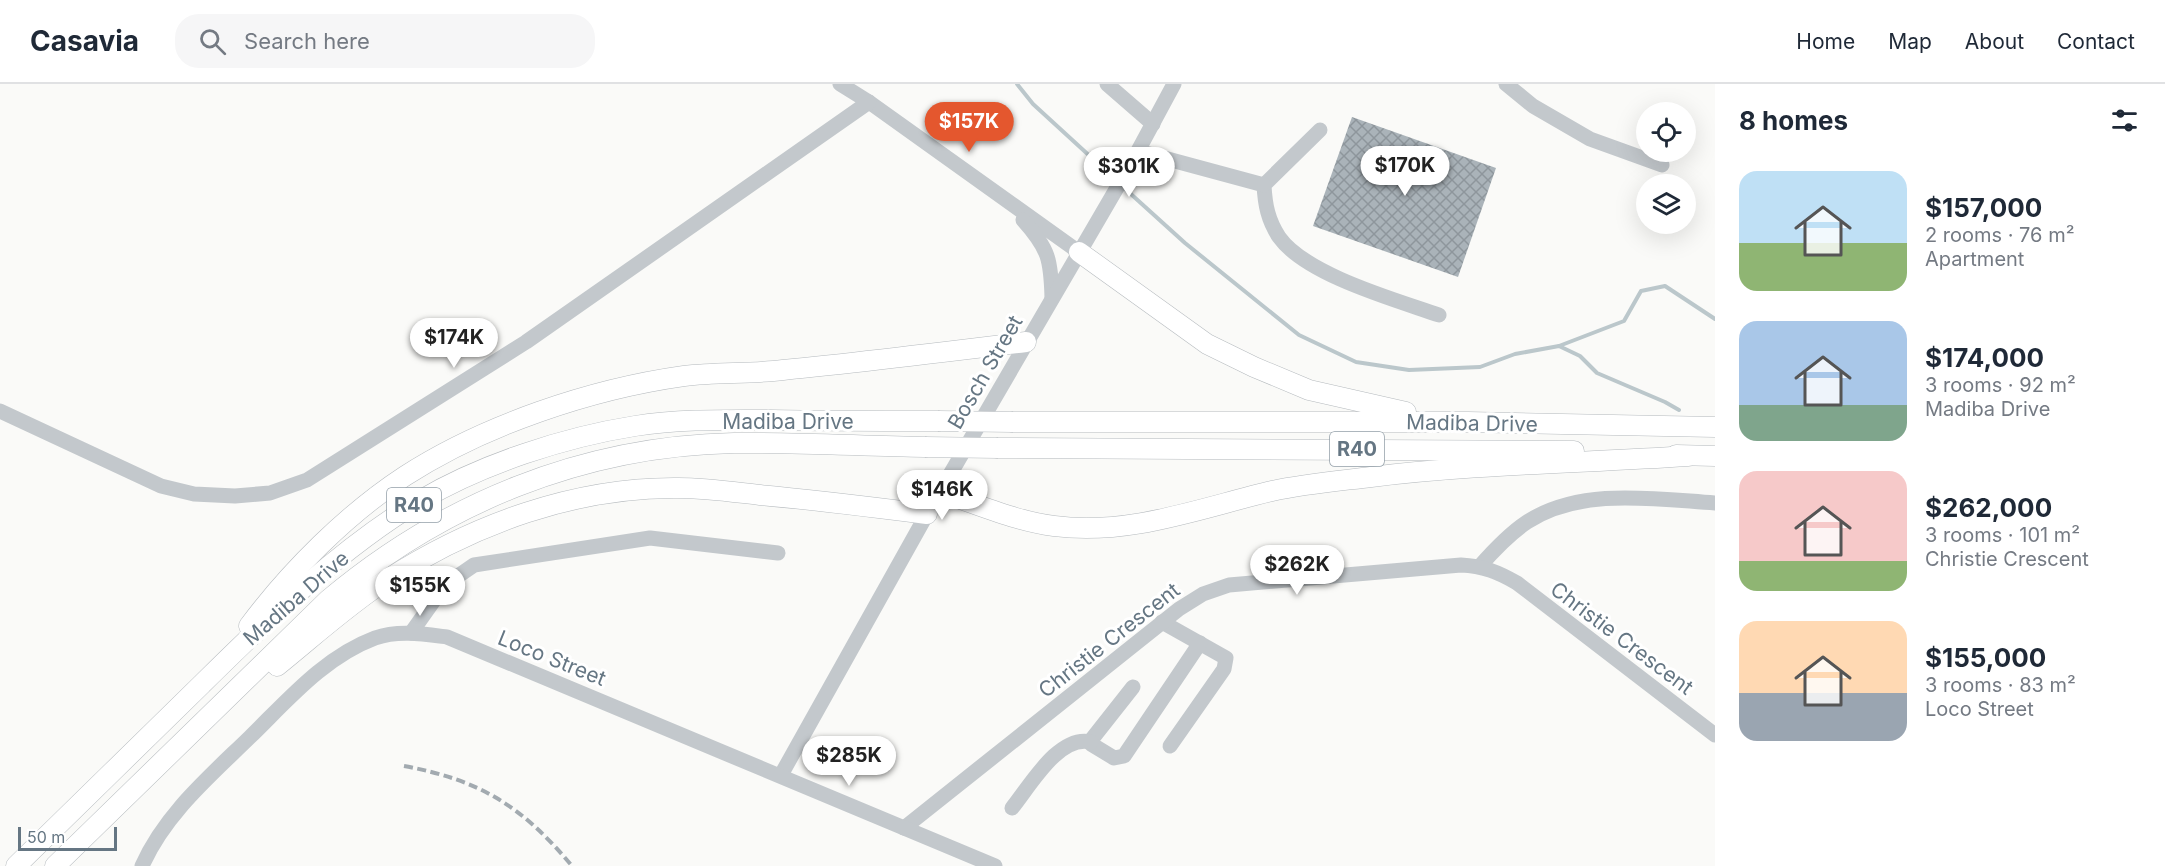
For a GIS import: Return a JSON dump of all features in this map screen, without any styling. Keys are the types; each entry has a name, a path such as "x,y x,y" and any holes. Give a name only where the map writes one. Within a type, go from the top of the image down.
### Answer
{"main road":[{"path":"1079,252 1207,344 1254,367 1309,390 1384,409 1468,422"},
{"path":"217,669 260,611 294,573 370,502 405,476 443,455 538,412 577,399 685,376 780,370 1026,342"},
{"name":"Madiba Drive","path":"16,866 217,669 321,573 371,533 422,500 474,475 532,451 564,441 633,426 671,421 1468,422 1715,427"},
{"name":"Madiba Drive","path":"56,866 328,600 363,571 411,538 462,511 533,479 602,459 673,448 734,443 998,448 1576,450 1715,456"},
{"path":"940,492 1022,519 1052,526 1105,529 1167,518 1275,490 1408,472 1688,456"},
{"path":"231,695 274,668 386,580 460,539 499,521 544,507 616,492 678,488 825,501 927,514"}],"street":[{"path":"840,84 869,102 1079,252"},
{"path":"1107,84 1153,124"},
{"name":"Bosch Street","path":"781,776 927,514 1135,157 1174,84"},
{"path":"1506,84 1533,106 1590,139 1662,165"},
{"path":"0,411 161,486 194,494 235,496 270,493 307,480 535,336 869,102"},
{"path":"1264,185 1320,130"},
{"path":"1135,157 1264,185"},
{"path":"1264,185 1266,210 1271,223 1281,239 1304,259 1352,285 1439,315"},
{"path":"1005,199 1037,235 1047,251 1051,269 1052,298"},
{"path":"1480,566 1505,539 1526,522 1549,510 1580,502 1618,498 1715,503"},
{"path":"411,633 445,585 474,565 650,538 778,553"},
{"name":"Christie Crescent","path":"904,828 1162,622 1203,594 1229,585 1461,565 1480,566 1498,572 1517,583 1715,735"},
{"path":"1162,622 1226,658 1224,669 1170,746"},
{"name":"Loco Street","path":"142,866 150,849 184,803 310,678 342,655 376,638 411,633 447,637 995,866"},
{"path":"1012,808 1056,753 1071,743 1084,740 1091,742 1114,758 1124,756 1200,643"},
{"path":"1091,742 1095,733 1133,687"}],"building":[{"path":"1352,117 1496,168 1458,277 1313,226"}],"waterway":[{"path":"1017,84 1033,104 1117,181"},
{"path":"1122,186 1185,243 1299,335 1356,362 1409,370 1480,367 1515,354 1559,346 1580,356 1597,373 1679,410"},
{"path":"1559,346 1624,321 1641,291 1665,286 1715,319"}],"railway":[{"path":"404,766 455,779 498,799 535,827 572,866"}]}
